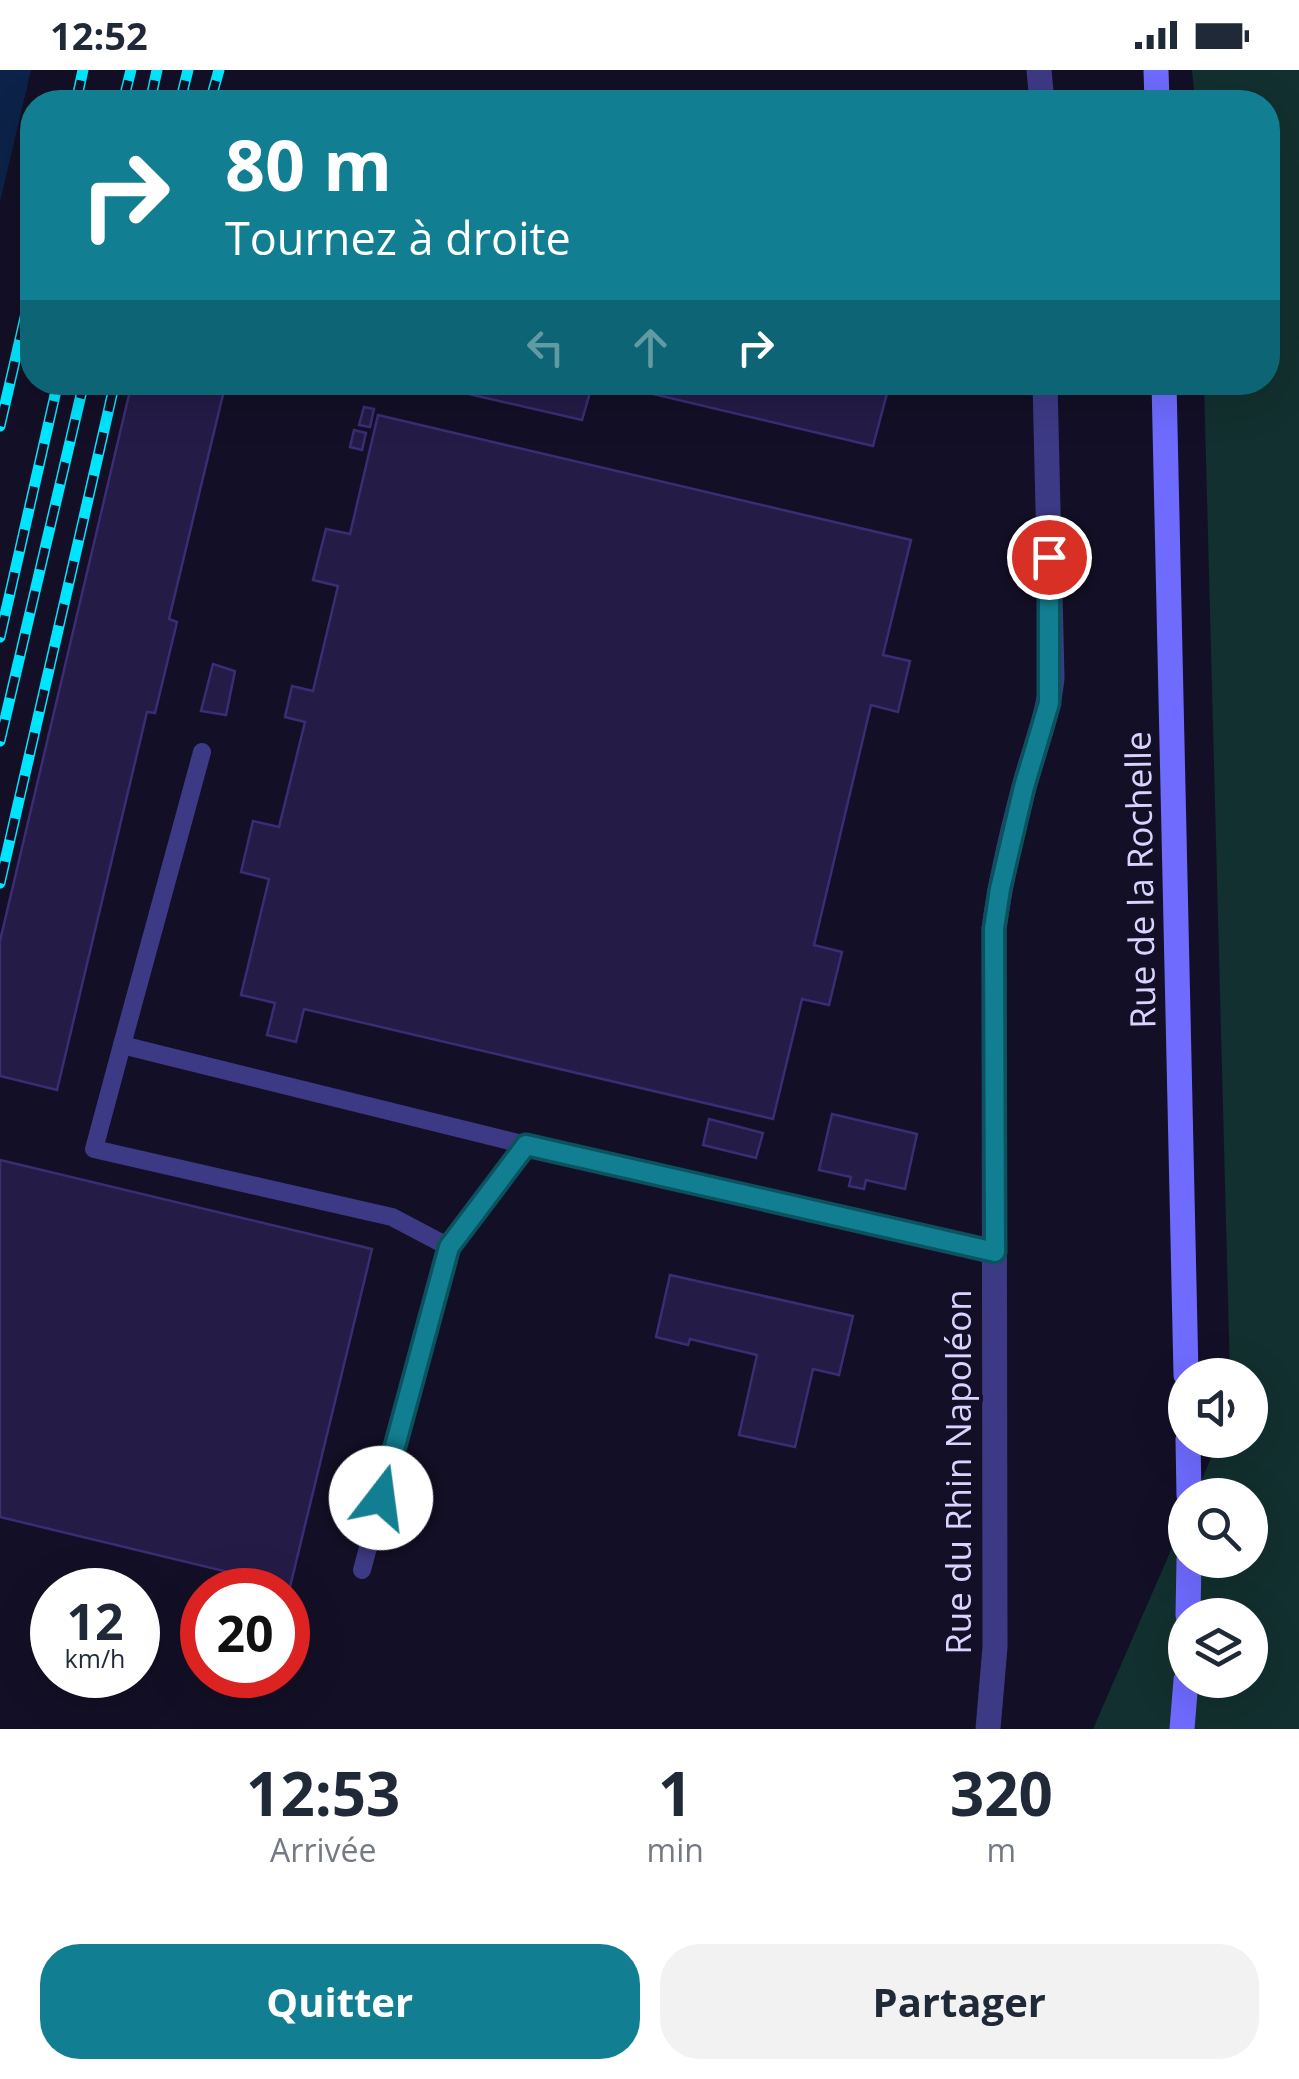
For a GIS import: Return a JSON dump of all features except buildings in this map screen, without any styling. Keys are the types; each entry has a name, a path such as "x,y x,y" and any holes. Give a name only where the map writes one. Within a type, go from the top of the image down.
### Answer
{"main road":[{"name":"Rue de la Rochelle","path":"1164,395 1186,1358"},
{"path":"1182,1729 1185,1698"}],"street":[{"name":"Rue du Rhin Napoléon","path":"988,1729 995,1647 994,929 1024,787 1043,731 1052,678 1045,395"}],"lane":[{"path":"202,752 94,1149 392,1218 449,1247"},
{"path":"122,1045 526,1145 995,1252"},
{"path":"362,1570 449,1247 526,1145"}],"green space":[{"path":"1192,70 1299,70 1299,1729 1093,1729 1168,1557 1168,1578 1268,1578 1268,1478 1202,1478 1211,1458 1268,1458 1268,1358 1230,1358 1204,395 1280,395 1280,90 1194,90"}],"water":[{"path":"0,70 31,70 26,90 20,90 20,117 0,202"}],"railway":[{"path":"79,90 83,70"},
{"path":"126,90 131,70"},
{"path":"153,90 157,70"},
{"path":"183,90 188,70"},
{"path":"213,90 219,70"},
{"path":"0,426 20,339"},
{"path":"0,637 55,395"},
{"path":"0,741 81,395"},
{"path":"0,883 112,395"}],"route":[{"path":"381,1498 449,1247 526,1145 995,1252 994,929 1024,787 1049,703 1049,557"}]}
